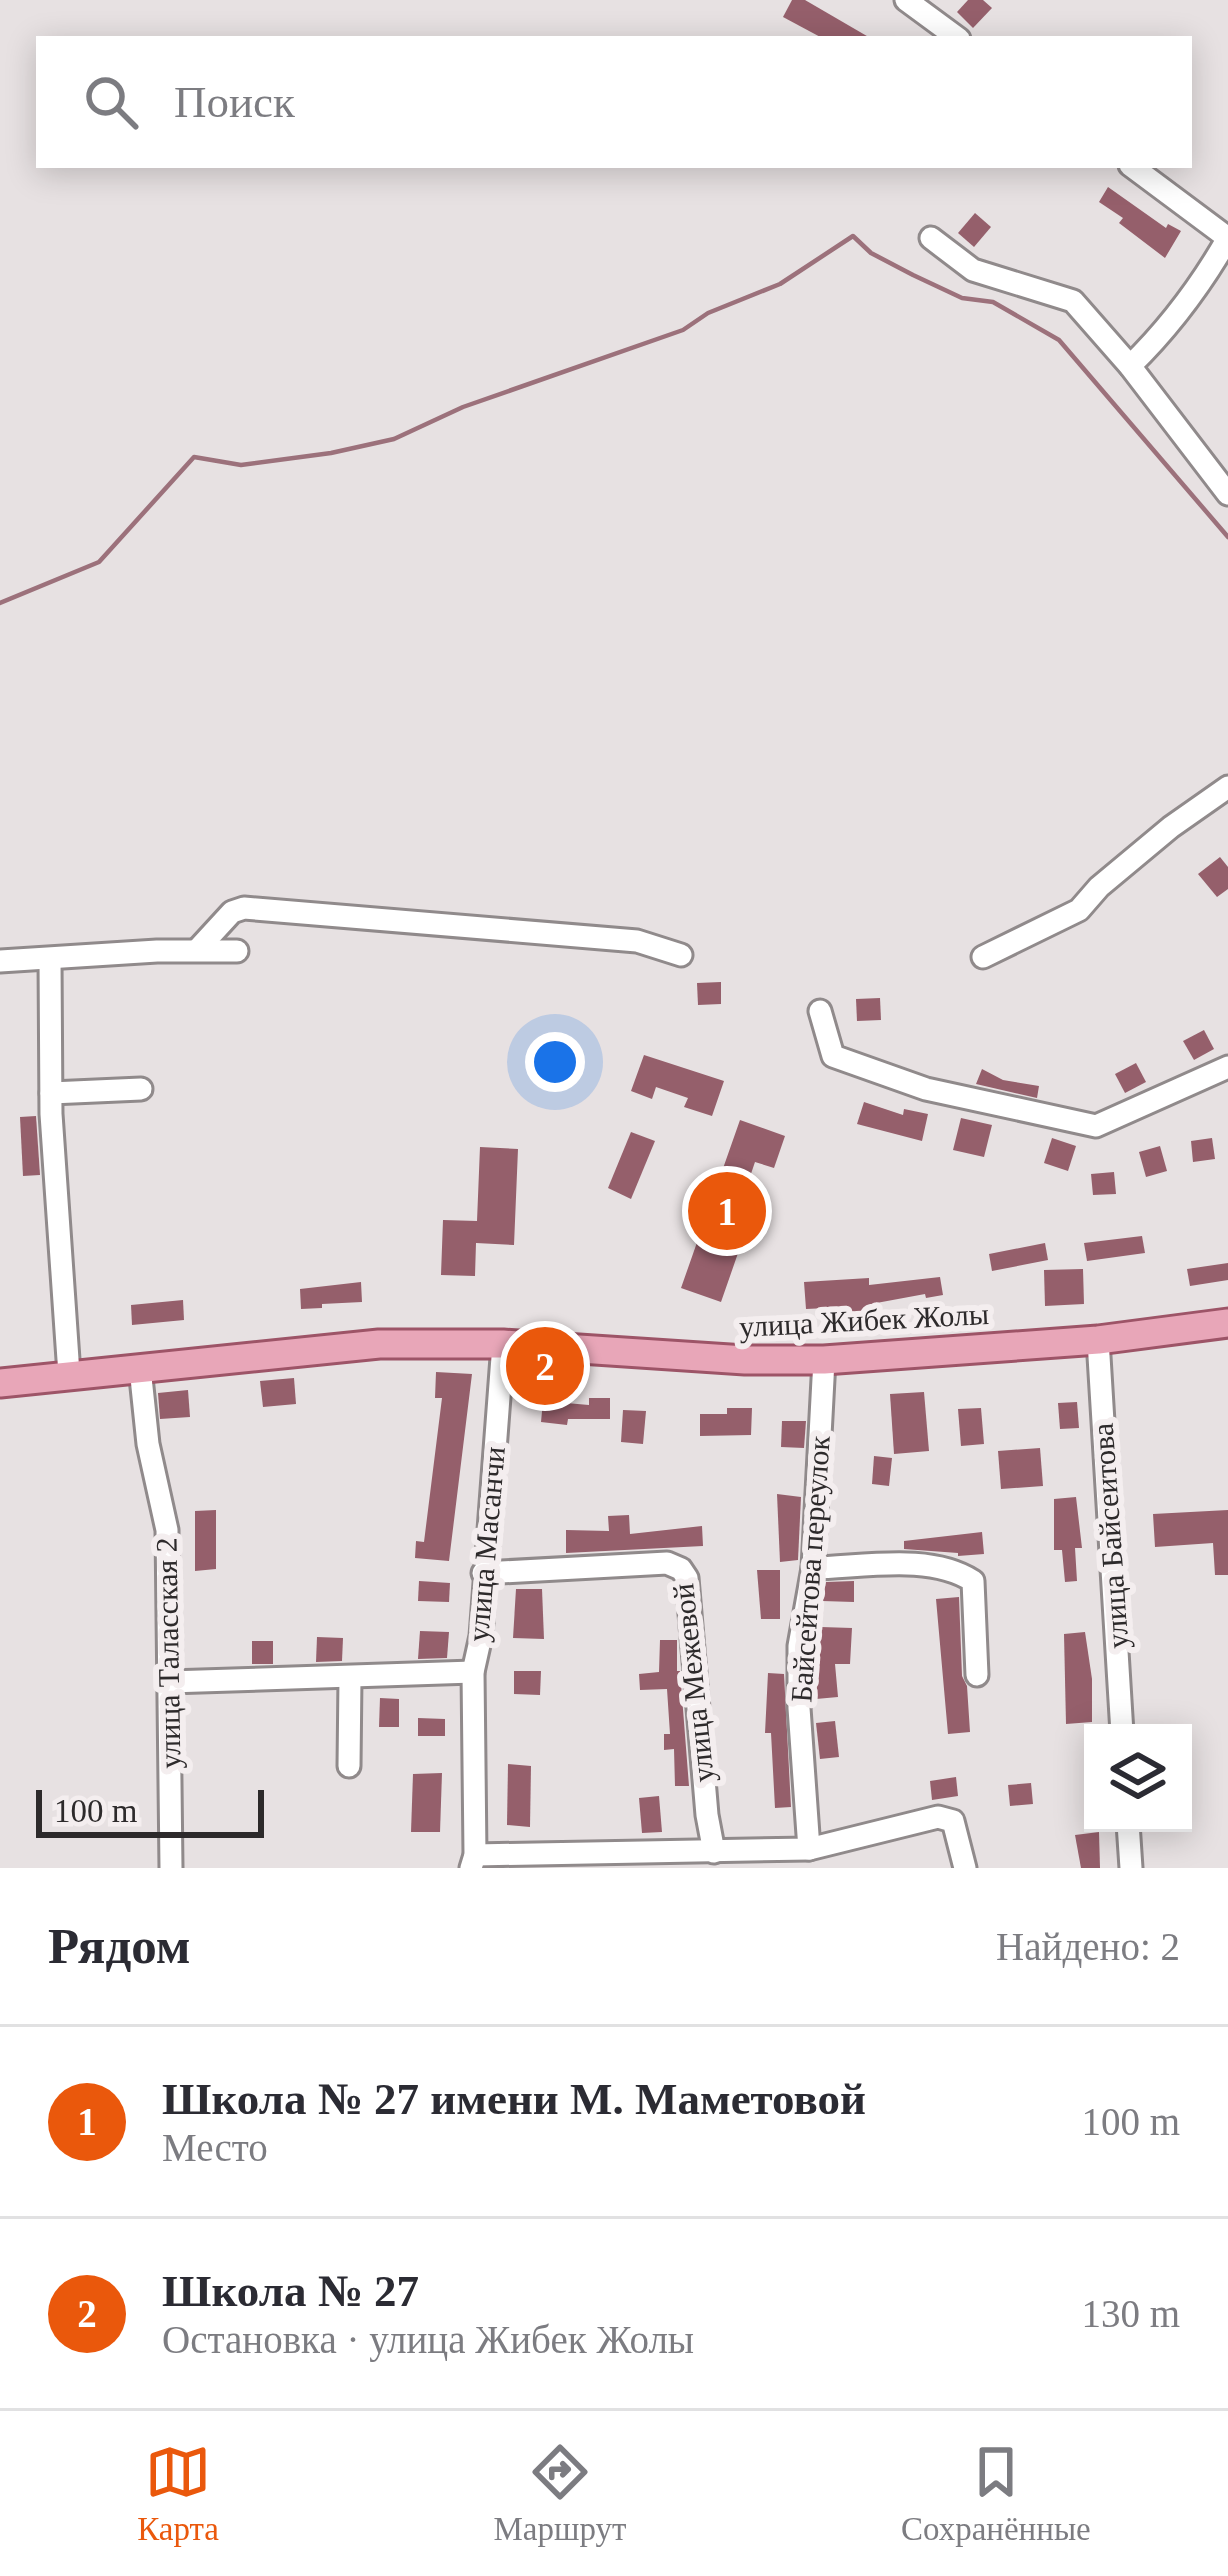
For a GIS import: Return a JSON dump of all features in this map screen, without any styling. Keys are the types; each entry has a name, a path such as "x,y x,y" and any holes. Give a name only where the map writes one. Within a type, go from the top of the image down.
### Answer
{"main road":[{"name":"улица Жибек Жолы","path":"0,1383 379,1344 503,1344 745,1360 824,1360 1098,1340 1228,1323"}],"street":[{"path":"906,0 955,36"},
{"path":"1130,366 1190,301 1228,238 1134,168"},
{"path":"931,238 974,270 1073,301 1130,366 1228,494"},
{"path":"983,957 1079,910 1171,827 1228,787"},
{"path":"197,949 232,912 244,908 638,941 681,955"},
{"path":"0,961 197,949 237,951"},
{"path":"50,959 51,1093 69,1374"},
{"path":"820,1011 833,1056 926,1089 1096,1126 1228,1067"},
{"path":"51,1093 141,1089"},
{"name":"улица Байсеитова","path":"1098,1340 1121,1724"},
{"name":"улица Масанчи","path":"471,1864 473,1672 481,1636 503,1344"},
{"name":"Байсейтова переулок","path":"822,1855 799,1708 799,1646 813,1568 824,1360"},
{"name":"улица Таласская 2","path":"140,1368 148,1444 167,1530 171,1868"},
{"name":"улица Межевой","path":"483,1573 667,1563 681,1569 687,1578 709,1858"},
{"path":"813,1568 925,1565 955,1569 973,1581 977,1675"},
{"name":"улица Масанчи","path":"169,1682 473,1672"},
{"path":"350,1678 350,1766"},
{"path":"471,1864 822,1855 938,1817 953,1821 965,1868"},
{"path":"1129,1832 1131,1868"}],"building":[{"path":"792,0 805,0 867,36 818,36 783,17"},
{"path":"968,0 983,0 992,8 973,28 957,12"},
{"path":"1108,187 1166,228 1168,224 1181,231 1165,258 1099,202"},
{"path":"975,213 991,227 974,247 958,233"},
{"path":"1220,857 1228,867 1228,889 1217,897 1198,874"},
{"path":"721,982 721,1004 698,1005 697,983"},
{"path":"880,998 881,1020 857,1021 856,999"},
{"path":"1204,1030 1214,1049 1194,1060 1183,1041"},
{"path":"644,1055 724,1081 712,1116 684,1107 688,1098 656,1087 652,1099 631,1091"},
{"path":"1136,1063 1146,1082 1125,1093 1115,1074"},
{"path":"982,1069 1003,1080 1039,1086 1037,1098 976,1084"},
{"path":"864,1102 903,1115 904,1109 928,1114 922,1141 857,1124"},
{"path":"36,1116 40,1175 23,1176 20,1117"},
{"path":"961,1118 992,1125 984,1157 953,1150"},
{"path":"740,1120 785,1136 774,1168 755,1162 739,1209 752,1213 721,1302 681,1288"},
{"path":"631,1132 655,1141 631,1199 608,1188"},
{"path":"1052,1138 1076,1146 1068,1171 1044,1163"},
{"path":"1212,1138 1215,1159 1193,1162 1191,1141"},
{"path":"1160,1146 1167,1171 1146,1177 1139,1152"},
{"path":"480,1147 518,1149 514,1245 476,1243 475,1276 441,1275 443,1220 477,1221"},
{"path":"1114,1172 1116,1194 1093,1195 1091,1174"},
{"path":"1142,1236 1145,1253 1087,1261 1084,1243"},
{"path":"1045,1243 1048,1260 992,1271 989,1254"},
{"path":"1228,1263 1228,1280 1190,1286 1187,1269"},
{"path":"1083,1269 1084,1304 1045,1306 1044,1270"},
{"path":"940,1277 943,1295 871,1304 872,1310 806,1309 804,1282 869,1278 869,1285"},
{"path":"361,1282 362,1302 301,1309 300,1289"},
{"path":"183,1300 184,1320 132,1325 131,1305"},
{"path":"436,1372 472,1374 449,1561 415,1558 416,1541 424,1542 442,1398 435,1398"},
{"path":"294,1378 296,1404 263,1407 260,1381"},
{"path":"188,1390 190,1417 160,1419 158,1393"},
{"path":"924,1392 929,1451 894,1454 890,1394"},
{"path":"589,1398 610,1398 610,1419 568,1419 567,1425 541,1422 543,1401 589,1405"},
{"path":"1077,1402 1079,1428 1060,1429 1058,1403"},
{"path":"727,1408 752,1408 751,1435 700,1436 700,1414 727,1414"},
{"path":"981,1408 984,1444 961,1446 958,1409"},
{"path":"623,1410 646,1411 643,1444 621,1442"},
{"path":"782,1421 806,1421 804,1448 781,1447"},
{"path":"1040,1448 1043,1486 1001,1489 998,1451"},
{"path":"874,1456 892,1458 889,1486 872,1484"},
{"path":"777,1494 801,1497 798,1560 780,1562"},
{"path":"1076,1497 1082,1548 1075,1548 1077,1581 1065,1582 1062,1550 1054,1550 1054,1499"},
{"path":"216,1510 216,1569 195,1571 195,1511"},
{"path":"1228,1510 1228,1575 1215,1575 1213,1543 1155,1547 1153,1514"},
{"path":"629,1515 630,1534 702,1526 703,1546 566,1553 566,1530 609,1531 608,1516"},
{"path":"982,1532 984,1554 958,1556 904,1549 904,1541"},
{"path":"757,1570 780,1570 780,1619 761,1619"},
{"path":"419,1581 450,1583 449,1602 418,1601"},
{"path":"854,1581 854,1602 822,1601 826,1582"},
{"path":"516,1589 542,1589 544,1639 513,1638"},
{"path":"959,1597 970,1732 948,1734 936,1599"},
{"path":"821,1627 852,1628 850,1664 835,1664 838,1697 816,1699"},
{"path":"420,1631 449,1632 447,1658 418,1659"},
{"path":"1085,1632 1092,1722 1066,1724 1064,1634"},
{"path":"317,1637 343,1638 342,1661 316,1662"},
{"path":"660,1640 677,1640 689,1786 675,1786 674,1749 664,1750 664,1734 670,1734 667,1689 640,1690 639,1674 659,1672"},
{"path":"252,1641 273,1641 273,1664 252,1664"},
{"path":"514,1671 541,1671 540,1695 514,1694"},
{"path":"768,1673 784,1674 791,1807 775,1808 771,1733 765,1733"},
{"path":"380,1698 399,1699 399,1727 379,1727"},
{"path":"418,1718 445,1719 445,1736 418,1736"},
{"path":"835,1721 839,1757 820,1759 816,1723"},
{"path":"508,1764 531,1766 530,1827 507,1825"},
{"path":"442,1773 440,1832 411,1832 413,1774"},
{"path":"956,1777 958,1796 932,1800 930,1781"},
{"path":"1031,1783 1033,1804 1010,1806 1008,1785"},
{"path":"659,1796 662,1832 642,1833 639,1798"},
{"path":"1099,1832 1100,1868 1081,1868 1075,1835"}],"waterway":[{"path":"0,603 99,562 194,457 241,465 394,439 463,407 683,330 708,313 780,284 853,236 871,253 913,275 962,298 993,302 1059,340 1228,537"}],"place":[{"name":"Школа № 27 имени М. Маметовой","path":"727,1211"},
{"name":"Школа № 27","path":"545,1366"}]}
